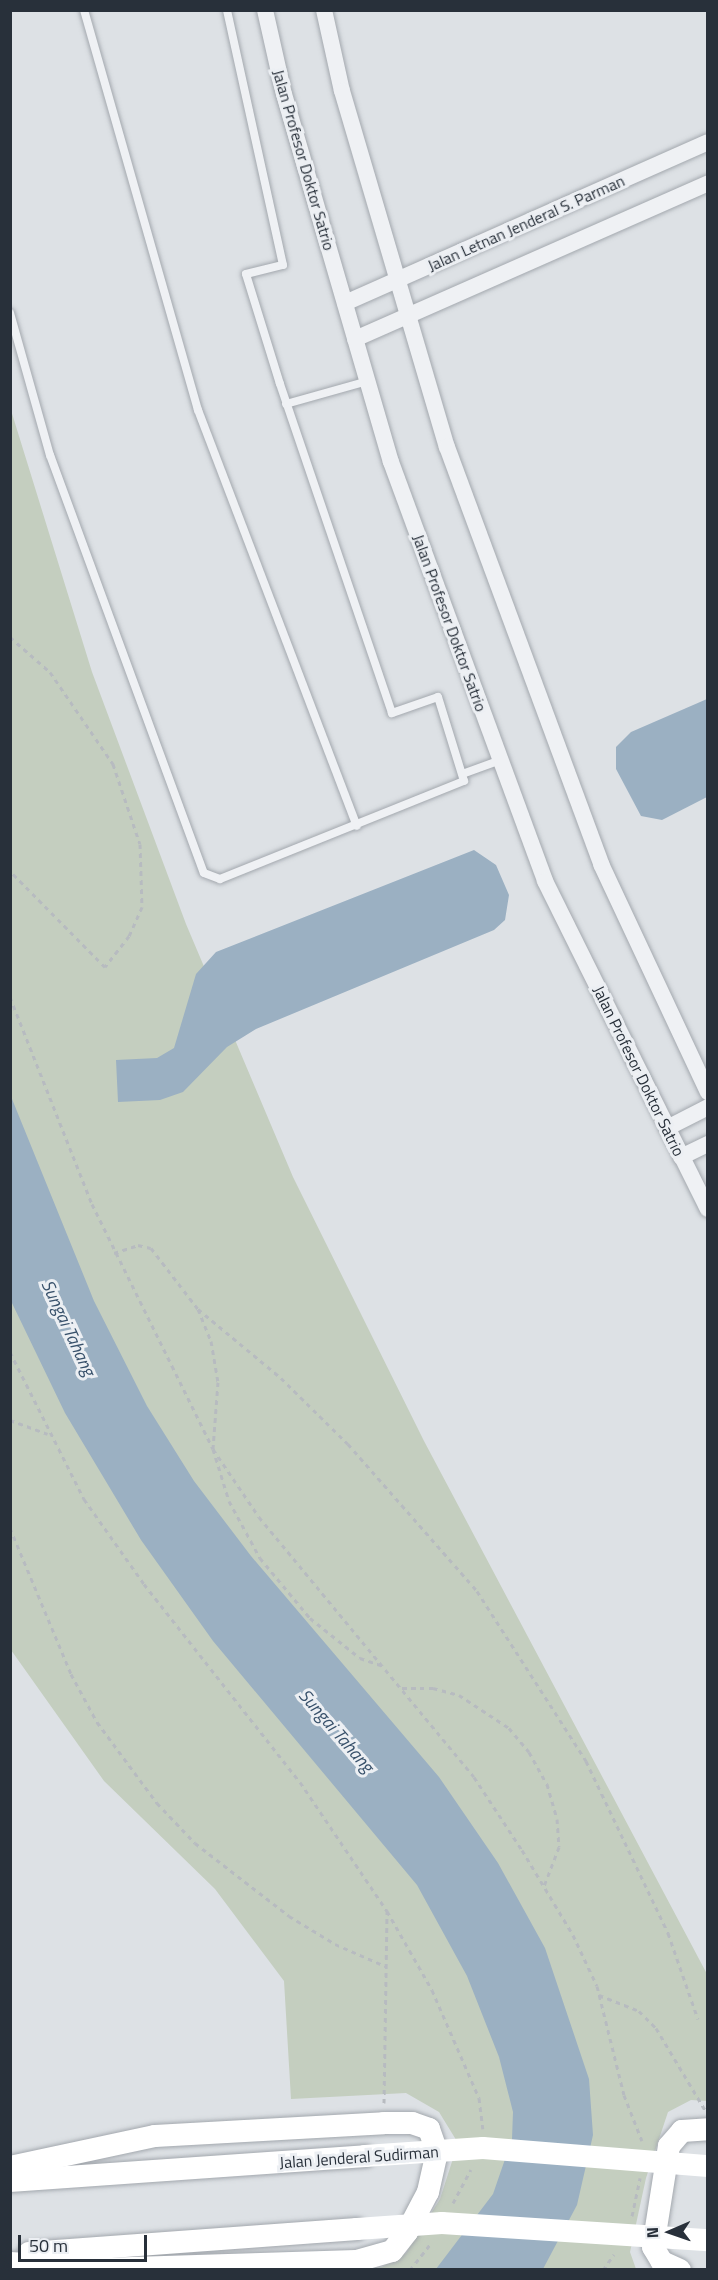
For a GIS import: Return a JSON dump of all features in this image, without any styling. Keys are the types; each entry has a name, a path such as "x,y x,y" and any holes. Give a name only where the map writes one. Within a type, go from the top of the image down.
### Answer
{"street":[{"name":"Jalan Profesor Doktor Satrio","path":"265,10 284,94 391,462 545,881 708,1209"},
{"path":"324,10 342,90 447,447 601,864 708,1092"},
{"name":"Jalan Letnan Jenderal S. Parman","path":"345,303 708,142"},
{"path":"355,339 708,183"},
{"path":"667,1128 708,1107"},
{"path":"681,1157 708,1144"},
{"path":"10,2167 155,2136 384,2123 412,2123 429,2129 437,2152 428,2192 392,2251 345,2262 100,2269 10,2263"},
{"path":"680,2270 662,2262 653,2247 669,2146 682,2131 708,2129"},
{"name":"Jalan Jenderal Sudirman","path":"10,2181 483,2148 708,2166"},
{"path":"10,2254 442,2223 708,2240"}],"lane":[{"path":"84,10 198,410 357,826"},
{"path":"227,10 283,265 246,274 286,404 392,713 438,697 465,773"},
{"path":"10,313 50,455 204,873 220,879 458,786 465,773 501,760"},
{"path":"286,404 368,381"}],"path":[{"path":"10,637 50,672 113,764 140,844 142,907 129,936 105,967 10,872"},
{"path":"10,997 114,1252 213,1449 259,1517 474,1777 573,1935 599,1995 641,2151"},
{"path":"114,1252 138,1245 151,1248 198,1309 281,1378 348,1444 477,1591 586,1761 668,1933 698,2019"},
{"path":"198,1309 211,1341 218,1382 213,1449 218,1470 260,1558 310,1618 360,1658 384,1667"},
{"path":"10,1352 49,1434 84,1499 144,1584 300,1782 387,1911 432,1990 479,2098 482,2134"},
{"path":"10,1420 49,1434"},
{"path":"10,1528 71,1674 97,1722 157,1803 195,1843 289,1916 335,1944 385,1966"},
{"path":"402,1688 433,1688 459,1695 509,1728 529,1752 547,1784 557,1819 559,1847 544,1887"},
{"path":"384,2123 387,1911"},
{"path":"599,1995 639,2011 656,2028 708,2117"},
{"path":"448,2214 473,2164"},
{"path":"629,2226 640,2173"},
{"path":"410,2270 438,2234"},
{"path":"603,2270 618,2246"}],"green space":[{"path":"10,407 92,672 186,924 293,1177 424,1441 707,1974 707,2101 691,2100 668,2112 646,2178 630,2252 636,2269 363,2269 382,2267 406,2253 440,2199 458,2143 439,2112 406,2093 291,2099 284,1981 215,1889 104,1781 11,1650"}],"water":[{"path":"707,699 707,797 662,820 641,816 616,769 616,747 631,732"},
{"path":"474,850 496,865 509,895 505,920 494,930 256,1029 227,1047 183,1092 160,1100 118,1102 116,1060 157,1058 174,1048 196,974 216,952"},
{"name":"Sungai Tahang","path":"10,1094 94,1301 147,1406 194,1481 251,1556 439,1777 498,1863 545,1948 589,2079 593,2135 577,2205 543,2269 436,2269 493,2194 512,2139 513,2112 499,2057 467,1976 417,1885 213,1641 141,1540 65,1413 11,1301"}]}
